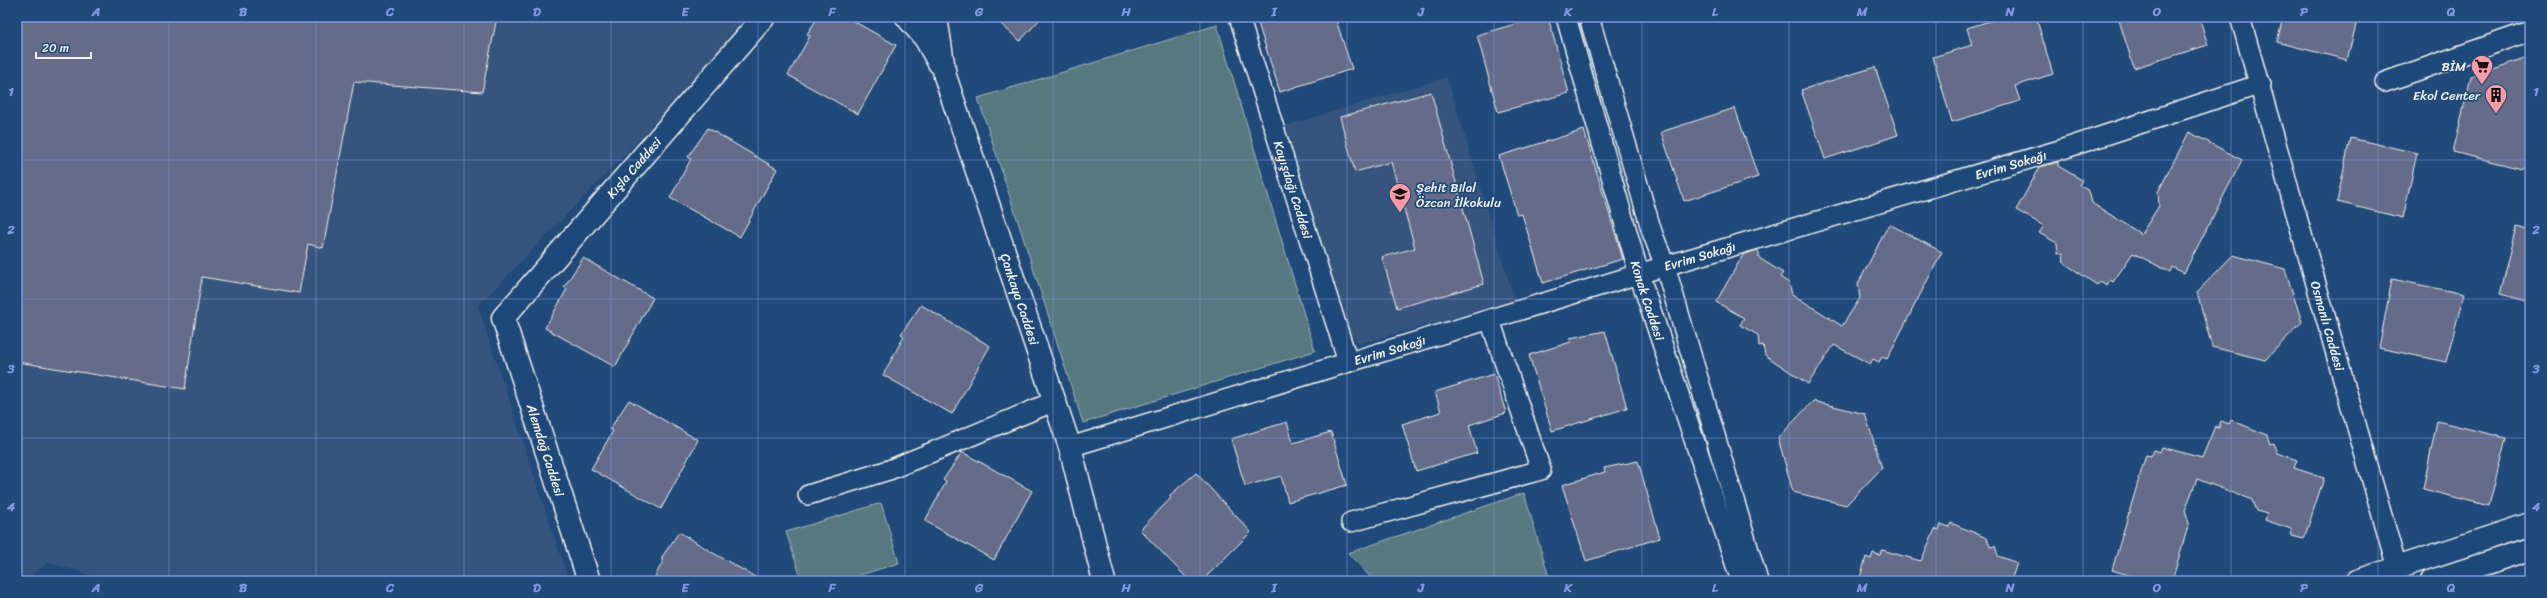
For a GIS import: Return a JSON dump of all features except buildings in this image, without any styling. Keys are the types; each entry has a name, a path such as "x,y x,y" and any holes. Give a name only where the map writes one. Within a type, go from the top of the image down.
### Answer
{"main road":[{"name":"Kışla Caddesi","path":"503,318 764,17"},
{"path":"907,17 925,38 945,76"},
{"name":"Çankaya Caddesi","path":"936,17 945,76 1070,447 1104,581"},
{"name":"Alemdağ Caddesi","path":"503,318 588,581"},
{"path":"2357,581 2530,524"},
{"path":"2432,581 2530,549"}],"street":[{"name":"Kayışdağı Caddesi","path":"1239,17 1348,362"},
{"name":"Konak Caddesi","path":"1566,17 1639,274 1741,581"},
{"name":"Konak Caddesi","path":"1589,17 1652,232 1665,266 1758,581"},
{"path":"2240,17 2261,84"},
{"path":"2385,82 2530,31"},
{"name":"Evrim Sokağı","path":"1070,447 1665,266 2063,149 2261,84"},
{"name":"Osmanlı Caddesi","path":"2261,84 2397,568"},
{"path":"1351,522 1541,470 1490,320"},
{"path":"808,495 884,472 1055,401"}],"shaded area":[{"path":"17,17 750,17 677,101 478,306 569,581 113,581 48,563 24,581 17,581"},
{"name":"Şehit Bilal Özcan İlkokulu","path":"1447,77 1515,301 1359,344 1345,326 1285,126"}],"green space":[{"path":"1217,25 1315,351 1083,423 978,98"},
{"path":"1524,493 1550,581 1374,581 1348,553"},
{"path":"881,503 899,563 841,581 802,581 786,532"}],"place":[{"name":"BİM","path":"2482,86"},
{"name":"Ekol Center","path":"2496,114"},
{"name":"Şehit Bilal Özcan İlkokulu","path":"1400,214"}]}
